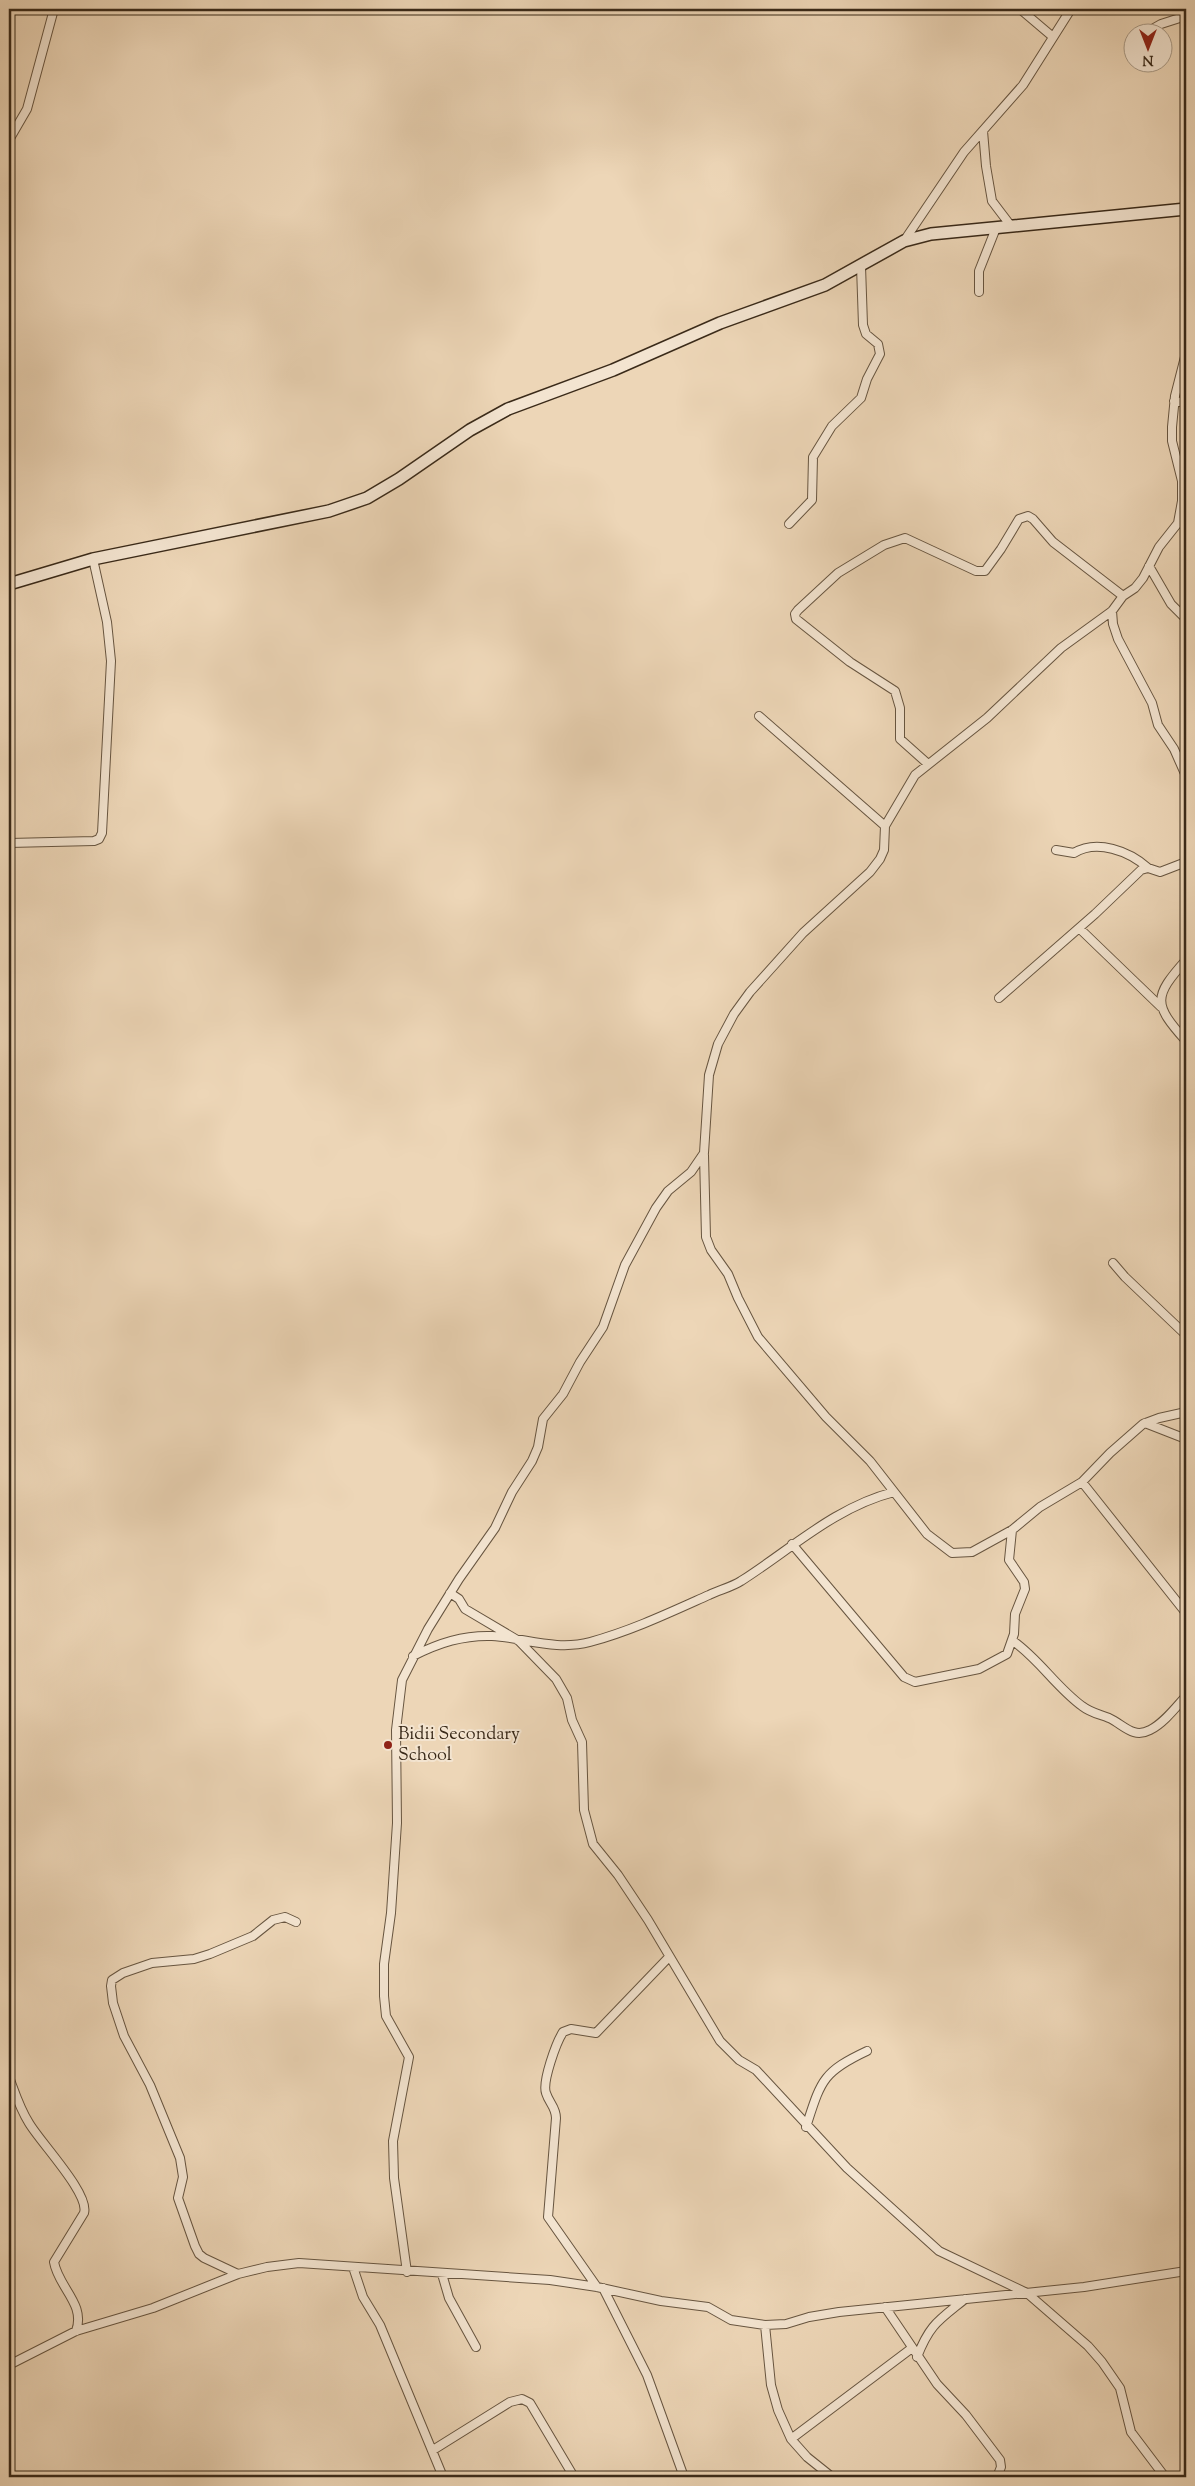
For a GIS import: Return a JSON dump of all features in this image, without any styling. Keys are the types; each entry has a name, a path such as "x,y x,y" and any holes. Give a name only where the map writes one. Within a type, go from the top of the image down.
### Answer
{"main road":[{"path":"9,584 93,559 329,511 367,498 399,479 470,430 508,409 612,370 728,320 825,285 904,241 931,234 1186,209"}],"street":[{"path":"9,140 27,109 54,9"},
{"path":"1020,9 1053,37"},
{"path":"904,241 964,152 1023,85 1071,9"},
{"path":"1167,22 1186,16"},
{"path":"983,131 992,201 1011,226"},
{"path":"979,292 979,271 996,228"},
{"path":"789,524 812,500 813,457 822,446 832,426 861,398 867,379 880,354 878,344 866,334 863,325 861,266"},
{"path":"1186,353 1174,401 1172,434 1182,481 1181,512 1178,524 1159,547 1139,583 1123,596 1112,611 1061,648 987,718 928,764 908,784 885,826 884,850 870,872 804,933 750,992 724,1030 709,1075 704,1152 706,1237 711,1250 728,1274 758,1337 808,1397 870,1462 926,1534 952,1553 972,1552 1012,1530 1040,1507 1082,1482 1110,1453 1145,1423 1186,1412"},
{"path":"1174,401 1186,403"},
{"path":"928,764 900,739 900,708 895,691 850,662 796,619 795,614 798,610 828,582 884,545 905,538 976,571 985,571 1019,519 1028,516 1033,519 1053,542 1123,596"},
{"path":"9,842 94,841 99,839 102,834 111,660 107,622 93,559"},
{"path":"1150,566 1171,604 1186,619"},
{"path":"1112,611 1113,624 1118,639 1152,703 1158,725 1174,748 1186,776"},
{"path":"759,716 885,826"},
{"path":"1056,850 1074,853 1083,848 1099,846 1139,860 1148,868 1160,872 1186,862"},
{"path":"999,998 1141,870 1148,868"},
{"path":"1078,928 1161,1007 1168,1021 1186,1041"},
{"path":"1161,1007 1162,991 1186,960"},
{"path":"407,2272 394,2178 393,2141 408,2057 386,2016 384,1964 391,1913 398,1823 397,1706 402,1680 413,1656 450,1594 495,1528 512,1492 532,1461 538,1447 543,1419 563,1394 580,1362 603,1327 625,1265 656,1208 668,1191 691,1172 704,1152"},
{"path":"1113,1263 1125,1277 1186,1335"},
{"path":"1145,1423 1186,1439"},
{"path":"1082,1482 1186,1613"},
{"path":"413,1656 434,1645 472,1636 494,1636 550,1645 590,1642 672,1612 739,1582 792,1544 837,1516 879,1496 894,1492"},
{"path":"792,1544 908,1681 923,1681 979,1669 1007,1654 1013,1641 1015,1614 1025,1589 1024,1582 1009,1560 1012,1530"},
{"path":"450,1594 459,1599 465,1608 519,1641 556,1679 567,1698 572,1720 582,1742 584,1810 592,1844 622,1882 720,2041 739,2060 756,2070 806,2127 847,2168 939,2251 1027,2293 1073,2331 1102,2362 1124,2397 1131,2432 1165,2477"},
{"path":"1013,1641 1033,1656 1080,1705 1094,1714 1110,1718 1128,1731 1142,1733 1151,1730 1186,1696"},
{"path":"238,2274 204,2258 199,2254 195,2246 178,2198 183,2171 180,2158 150,2085 124,2036 113,2003 111,1986 112,1980 123,1973 152,1962 194,1959 210,1954 253,1936 273,1920 285,1917 296,1922"},
{"path":"669,1957 596,2033 571,2029 563,2032 546,2081 546,2095 554,2106 556,2118 548,2217 600,2288 647,2375 684,2477"},
{"path":"806,2127 818,2089 824,2079 830,2072 868,2051"},
{"path":"9,2077 29,2124 78,2190 85,2203 84,2212 54,2262 56,2273 71,2295 78,2314 79,2322 76,2331"},
{"path":"9,2365 76,2331 153,2308 238,2274 267,2267 300,2263 407,2272 550,2280 661,2301 708,2307 731,2320 765,2326 786,2324 809,2317 885,2307 1084,2287 1186,2271"},
{"path":"353,2267 364,2298 380,2325 433,2450 442,2476 354,2477"},
{"path":"442,2274 449,2298 476,2347"},
{"path":"917,2357 926,2333 933,2325 965,2300"},
{"path":"885,2307 917,2357 1000,2460 1001,2467 997,2477"},
{"path":"765,2326 771,2385 778,2410 791,2439 807,2457 832,2477"},
{"path":"791,2439 912,2348"},
{"path":"433,2450 510,2402 522,2399 530,2403 574,2477"}],"place":[{"name":"Bidii Secondary School","path":"388,1745"}]}
